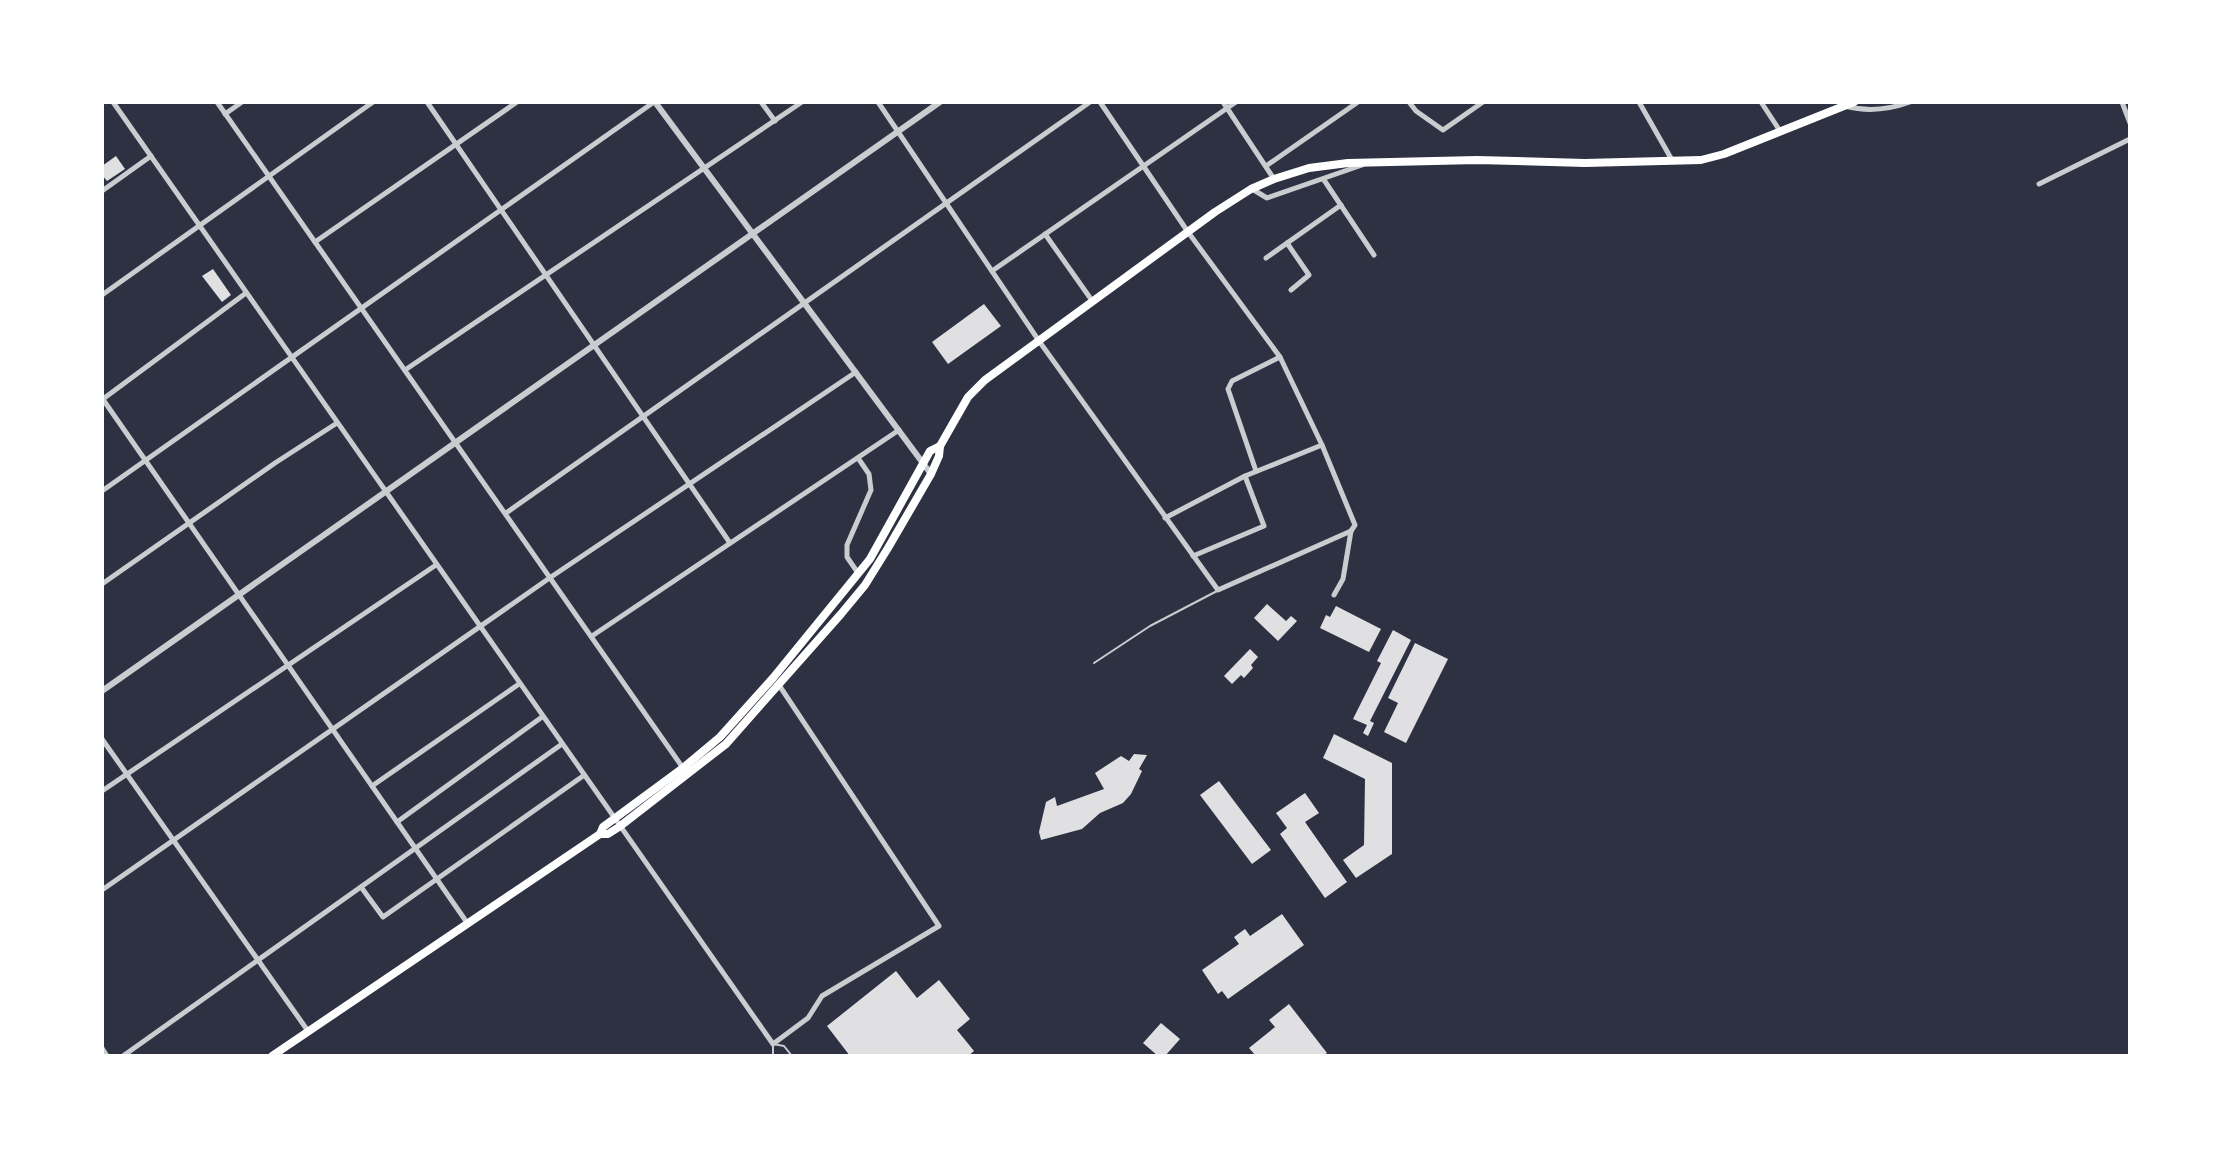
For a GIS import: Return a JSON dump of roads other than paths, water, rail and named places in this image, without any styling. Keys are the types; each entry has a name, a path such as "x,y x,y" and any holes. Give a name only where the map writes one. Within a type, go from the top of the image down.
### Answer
{"main road":[{"path":"616,823 720,737 776,682 865,585 931,474 940,446 968,397 985,380 1251,189 1309,168 1370,161 1673,161 1717,157 1854,102"},
{"path":"272,1056 600,834 603,827 616,823 726,744 859,575 882,540 930,451 940,446"}],"street":[{"path":"113,102 773,1044 808,1018 822,996 837,985 939,926 776,682"},
{"path":"217,102 683,768"},
{"path":"225,114 242,102"},
{"path":"102,295 373,102"},
{"path":"427,102 730,543"},
{"path":"315,242 517,102"},
{"path":"102,491 655,102 931,474"},
{"path":"761,102 775,121"},
{"path":"405,370 802,102"},
{"path":"878,102 1039,341 1218,590 1351,531"},
{"path":"102,691 940,102"},
{"path":"506,513 1090,102"},
{"path":"1100,102 1188,232 1280,357 1322,445 1355,525 1351,531 1343,579 1334,595"},
{"path":"1223,102 1274,179"},
{"path":"992,271 1236,102"},
{"path":"1266,166 1358,102"},
{"path":"1409,102 1416,111 1443,130 1483,102"},
{"path":"1639,102 1673,161"},
{"path":"1761,102 1781,132"},
{"path":"1881,102 1894,108"},
{"path":"1844,106 1859,110 1894,108 1910,102"},
{"path":"2122,102 2129,119"},
{"path":"2039,184 2130,139"},
{"path":"102,191 151,156"},
{"path":"1251,189 1267,198 1370,161"},
{"path":"1324,180 1374,255"},
{"path":"1266,258 1341,205"},
{"path":"1045,234 1093,302"},
{"path":"1287,243 1309,275 1291,290"},
{"path":"246,293 102,398 468,924"},
{"path":"1256,471 1228,389 1232,381 1280,357"},
{"path":"102,890 551,577 856,372"},
{"path":"102,584 337,423"},
{"path":"592,636 899,430"},
{"path":"1165,518 1245,476 1322,445"},
{"path":"858,458 869,474 871,490 847,545 847,557 859,575"},
{"path":"1193,556 1264,526 1245,476"},
{"path":"102,791 436,565"},
{"path":"372,786 519,684"},
{"path":"397,822 542,717"},
{"path":"102,739 308,1031"},
{"path":"123,1056 562,744"},
{"path":"361,887 383,917 583,776"},
{"path":"102,1048 107,1056"}],"lane":[{"path":"1094,663 1150,626 1218,590"},
{"path":"773,1056 773,1044 784,1046 792,1056"}]}
